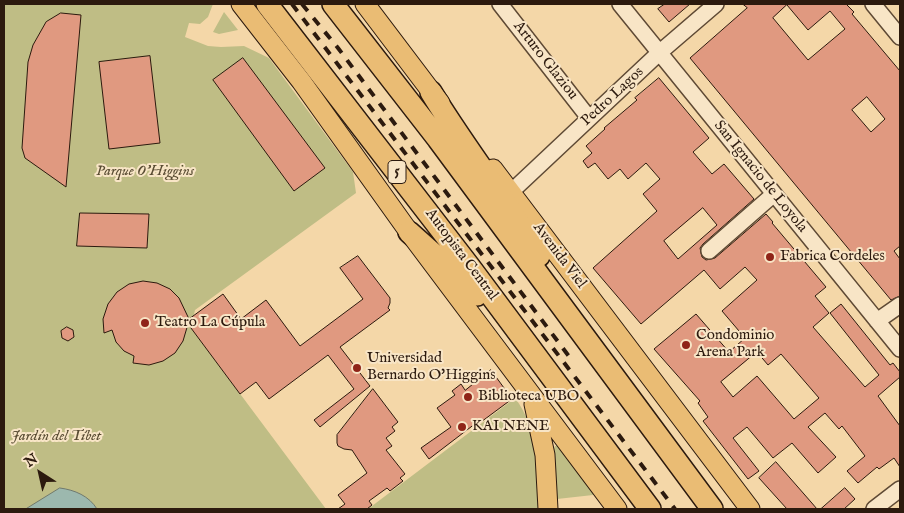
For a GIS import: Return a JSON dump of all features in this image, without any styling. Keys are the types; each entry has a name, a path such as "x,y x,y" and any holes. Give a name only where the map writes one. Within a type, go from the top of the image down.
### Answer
{"highway":[{"name":"Autopista Central","path":"268,4 525,341 650,509"},
{"path":"334,4 438,139 712,509"},
{"path":"431,92 532,245 576,327"},
{"path":"409,232 456,274 525,341"}],"main road":[{"path":"241,4 306,88 409,232 617,509"},
{"name":"Avenida Viel","path":"370,6 431,92 511,192 750,509"},
{"path":"532,395 545,455 548,509"}],"street":[{"name":"Arturo Glaziou","path":"500,4 589,118"},
{"name":"San Ignacio de Loyola","path":"620,4 900,349"},
{"name":"Pedro Lagos","path":"511,192 589,118 716,4"},
{"path":"873,4 900,37"},
{"path":"709,251 774,194"},
{"path":"877,321 900,305"},
{"path":"874,509 900,489"}],"green space":[{"name":"Parque O'Higgins","path":"4,4 213,4 208,17 200,24 189,23 185,37 208,46 244,46 269,58 353,172 356,193 195,310 191,328 326,509 4,509"},
{"path":"224,12 238,30 219,34 213,32"},
{"path":"515,398 529,423 533,437 538,465 541,509 368,509"},
{"path":"555,446 558,446 593,492 593,495 557,499"}],"water":[{"path":"60,488 81,494 94,504 97,509 26,509"}],"building":[{"path":"665,4 690,4 669,22 658,9"},
{"path":"743,4 846,4 854,12 852,14 900,71 900,246 894,251 900,259 900,296 891,300 690,58 747,8","holes":["787,5 808,30 830,11 845,29 808,60 773,18","867,97 885,119 871,132 852,110"]},
{"path":"61,13 81,15 66,187 25,158 22,148 28,62 33,45 46,22"},
{"path":"150,56 160,143 109,149 99,62"},
{"path":"243,58 325,168 294,191 213,80"},
{"path":"659,78 709,138 693,152 712,174 724,164 754,199 703,244 700,248 702,257 706,260 715,258 766,214 826,287 815,296 829,313 813,327 865,387 879,375 830,313 841,304 890,365 893,363 900,372 900,377 878,396 900,426 900,467 894,458 879,469 877,467 858,483 847,471 865,456 842,426 839,429 825,413 808,427 836,457 818,473 792,443 773,458 747,427 733,438 759,471 748,479 703,421 708,417 698,403 700,401 654,349 696,314 729,352 745,338 722,311 757,280 745,267 720,289 704,270 641,324 593,268 657,211 643,194 660,179 646,163 628,179 620,169 608,179 595,163 588,168 583,161 592,153 586,146 637,100 635,98","holes":["703,208 717,225 678,259 664,241","757,352 768,365 781,354 819,398 794,419 757,376 733,397 721,382"]},
{"path":"80,213 149,214 147,248 77,246"},
{"path":"358,256 390,298 388,308 390,310 340,347 370,386 320,427 314,420 354,389 328,355 269,399 256,382 240,394 188,324 183,341 175,353 163,361 149,365 133,363 134,356 124,351 116,342 112,330 104,333 103,319 108,304 117,292 129,284 143,281 157,283 170,289 179,298 189,319 223,294 241,319 266,300 300,346 363,299 340,268"},
{"path":"67,327 73,330 74,337 68,341 62,338 61,331"},
{"path":"491,370 512,399 481,422 480,420 429,459 421,448 451,427 437,408 455,395 452,391 461,384 465,390"},
{"path":"373,389 398,422 392,427 395,431 386,438 392,446 386,450 405,474 400,478 403,481 390,491 387,488 369,501 372,505 367,509 338,509 345,504 338,495 367,473 352,450 338,446 337,435"},
{"path":"776,462 817,509 787,509 759,478"},
{"path":"845,488 855,499 844,509 821,509"}],"railway":[{"path":"292,4 675,509"},
{"path":"302,4 338,48 571,359"}],"place":[{"name":"Fabrica Cordeles","path":"770,257"},
{"name":"Teatro La Cúpula","path":"145,323"},
{"name":"Condominio Arena Park","path":"686,345"},
{"name":"Universidad Bernardo O'Higgins","path":"357,368"},
{"name":"Biblioteca UBO","path":"468,397"},
{"name":"KAI NENE","path":"462,427"}],"park label":[{"name":"Jardín del Tíbet","path":"56,437"}]}
